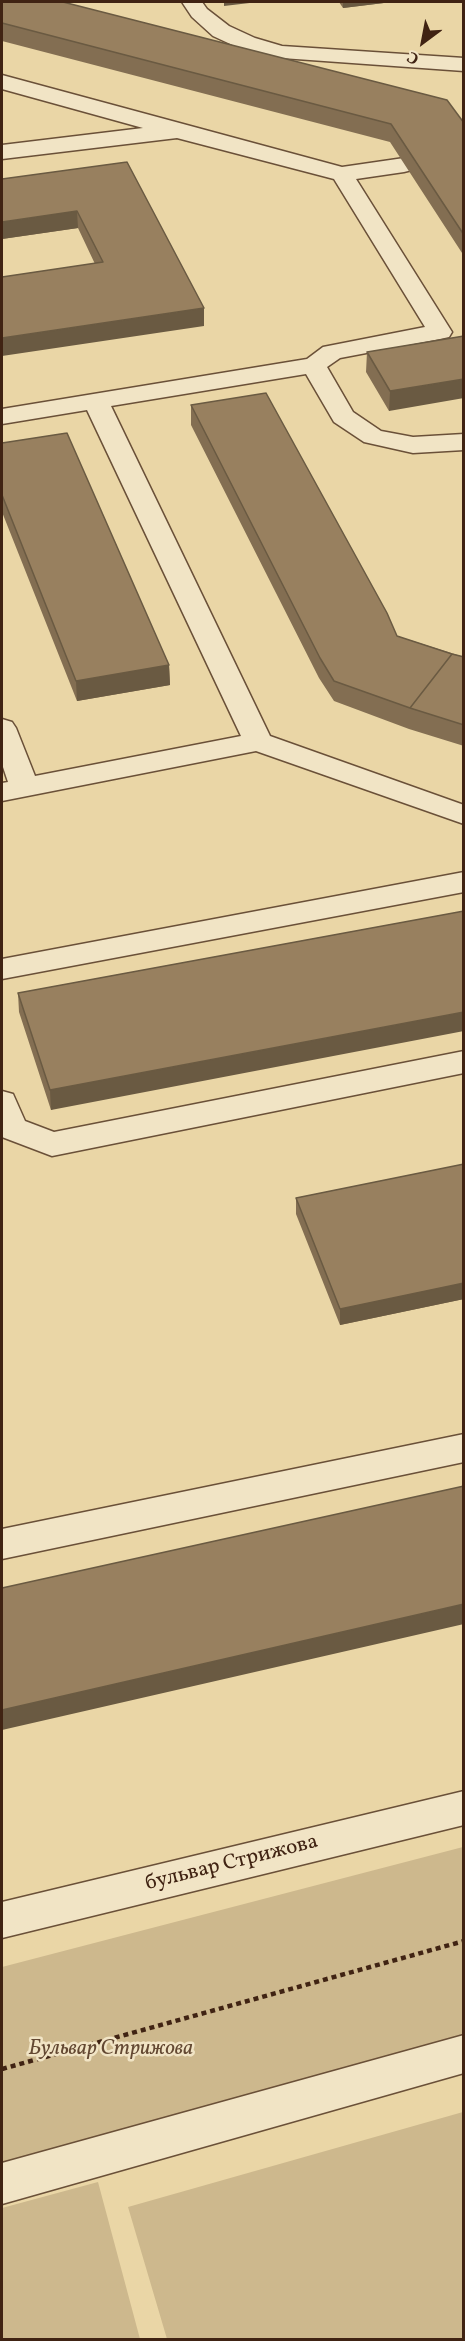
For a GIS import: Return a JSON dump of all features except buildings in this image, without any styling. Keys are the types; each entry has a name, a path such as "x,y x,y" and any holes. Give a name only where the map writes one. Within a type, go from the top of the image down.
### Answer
{"street":[{"path":"192,2 199,13 221,31 247,43 282,52 464,65"},
{"path":"2,82 342,174 404,165"},
{"path":"2,152 177,131"},
{"path":"2,416 314,365 332,352 440,332 342,174"},
{"path":"314,365 343,417 373,437 413,446 464,442"},
{"path":"96,401 258,742"},
{"path":"2,728 13,790 258,742 464,815"},
{"path":"2,969 464,882"},
{"path":"2,1102 12,1128 52,1144 464,1062"},
{"path":"2,1544 464,1448"},
{"name":"бульвар Стрижова","path":"2,1920 464,1808"},
{"path":"2,2184 464,2054"}],"path":[{"path":"2,2069 464,1941"}],"green space":[{"name":"Бульвар Стрижова","path":"463,1847 463,2060 2,2193 2,1967"},
{"path":"463,2112 463,2339 167,2339 128,2207"},
{"path":"98,2182 140,2339 2,2339 2,2208"}]}
